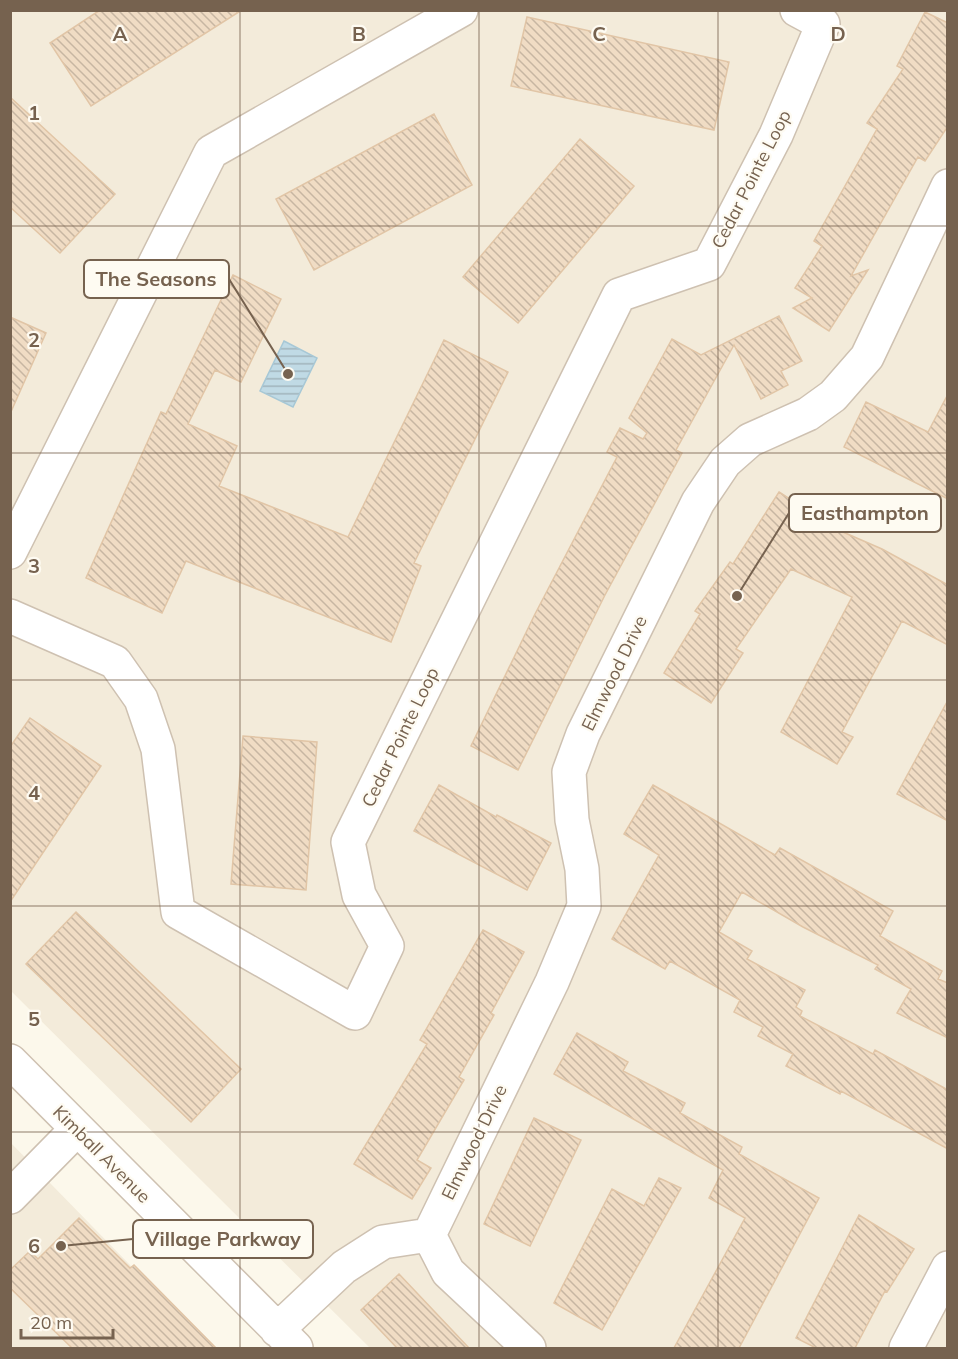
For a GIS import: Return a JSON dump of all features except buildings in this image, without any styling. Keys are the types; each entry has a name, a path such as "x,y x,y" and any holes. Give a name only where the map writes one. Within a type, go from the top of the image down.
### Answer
{"street":[{"path":"10,552 211,152 462,10"},
{"name":"Cedar Pointe Loop","path":"10,616 115,662 141,699 158,749 178,912 355,1013 387,946 359,895 348,842 619,295 709,264 776,135 823,24 797,10"},
{"name":"Elmwood Drive","path":"429,1235 552,982 584,906 582,869 572,820 569,772 583,734 693,512 725,462 750,440 778,425 808,414 833,396 867,357 948,186"},
{"name":"Kimball Avenue","path":"10,1061 287,1339"},
{"path":"10,1197 77,1129"},
{"path":"287,1339 344,1267 383,1242 429,1235 448,1272 529,1348"},
{"path":"906,1348 948,1268"}],"shaded area":[{"path":"10,11 947,11 947,1348 370,1348 11,991"},
{"path":"11,1143 211,1348 11,1348"}],"water":[{"path":"284,341 317,358 293,407 260,391"}],"place":[{"name":"The Seasons","path":"288,374"},
{"name":"Easthampton","path":"737,596"},
{"name":"Village Parkway","path":"61,1246"}]}
